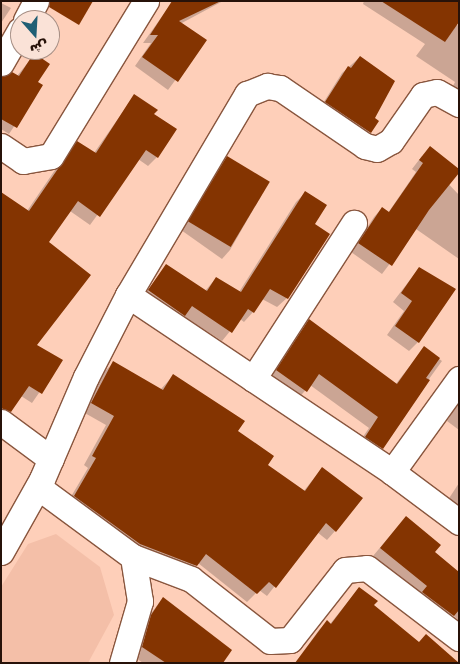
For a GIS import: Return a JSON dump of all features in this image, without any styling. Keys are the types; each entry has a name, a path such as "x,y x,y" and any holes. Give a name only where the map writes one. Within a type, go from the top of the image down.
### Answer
{"street":[{"path":"1,146 23,161 51,156 146,1"},
{"path":"1,63 10,47"},
{"path":"1,552 38,488 86,377 128,295 237,106 256,88 267,86 280,88 365,146 377,149 391,141 423,95 437,92 459,104"},
{"path":"253,379 354,223"},
{"path":"128,295 392,472 459,522"},
{"path":"392,472 459,379"},
{"path":"1,422 51,459"},
{"path":"38,488 134,556 191,580 270,641 290,640 345,570 366,568 459,638"},
{"path":"122,663 140,601 134,556"}],"shaded area":[{"path":"56,534 100,567 114,615 88,663 1,663 1,587 28,544"}],"building":[{"path":"50,1 93,1 79,25 60,14 60,10 54,10 49,7"},
{"path":"172,1 221,1 179,21 207,40 178,82 142,57 158,35 150,35"},
{"path":"381,1 459,1 459,22 445,42"},
{"path":"360,56 395,81 375,118 379,121 371,133 325,102 348,66 351,68"},
{"path":"29,60 44,60 50,64 38,82 43,85 17,128 1,119 1,77 12,72 19,76"},
{"path":"134,94 158,110 154,114 177,129 158,158 146,150 100,217 78,201 49,242 91,275 37,345 63,360 42,394 29,386 11,412 1,408 1,192 29,211 77,141 96,153"},
{"path":"430,146 459,169 459,173 429,210 392,266 358,243 382,207 389,212 423,163 419,160"},
{"path":"227,156 270,182 231,247 188,221"},
{"path":"305,191 327,205 315,224 330,234 288,299 270,289 254,313 248,309 232,333 192,306 185,316 148,290 166,264 207,291 216,277 241,292"},
{"path":"419,267 456,289 419,343 395,326 412,301 401,293"},
{"path":"309,319 397,384 424,346 440,358 426,378 430,380 383,449 365,437 378,417 319,374 307,392 276,370"},
{"path":"113,361 163,390 173,374 245,421 238,431 274,456 268,465 305,491 322,467 363,498 336,532 326,523 276,588 269,582 257,594 206,554 197,566 140,544 74,496 96,458 92,456 114,416 91,403"},
{"path":"406,516 441,545 435,552 459,572 459,610 454,616 422,592 427,586 380,548"},
{"path":"359,587 378,601 374,605 419,642 426,634 459,663 295,663 327,620 331,624"},
{"path":"163,597 232,650 223,663 166,663 142,647 151,615"}]}
